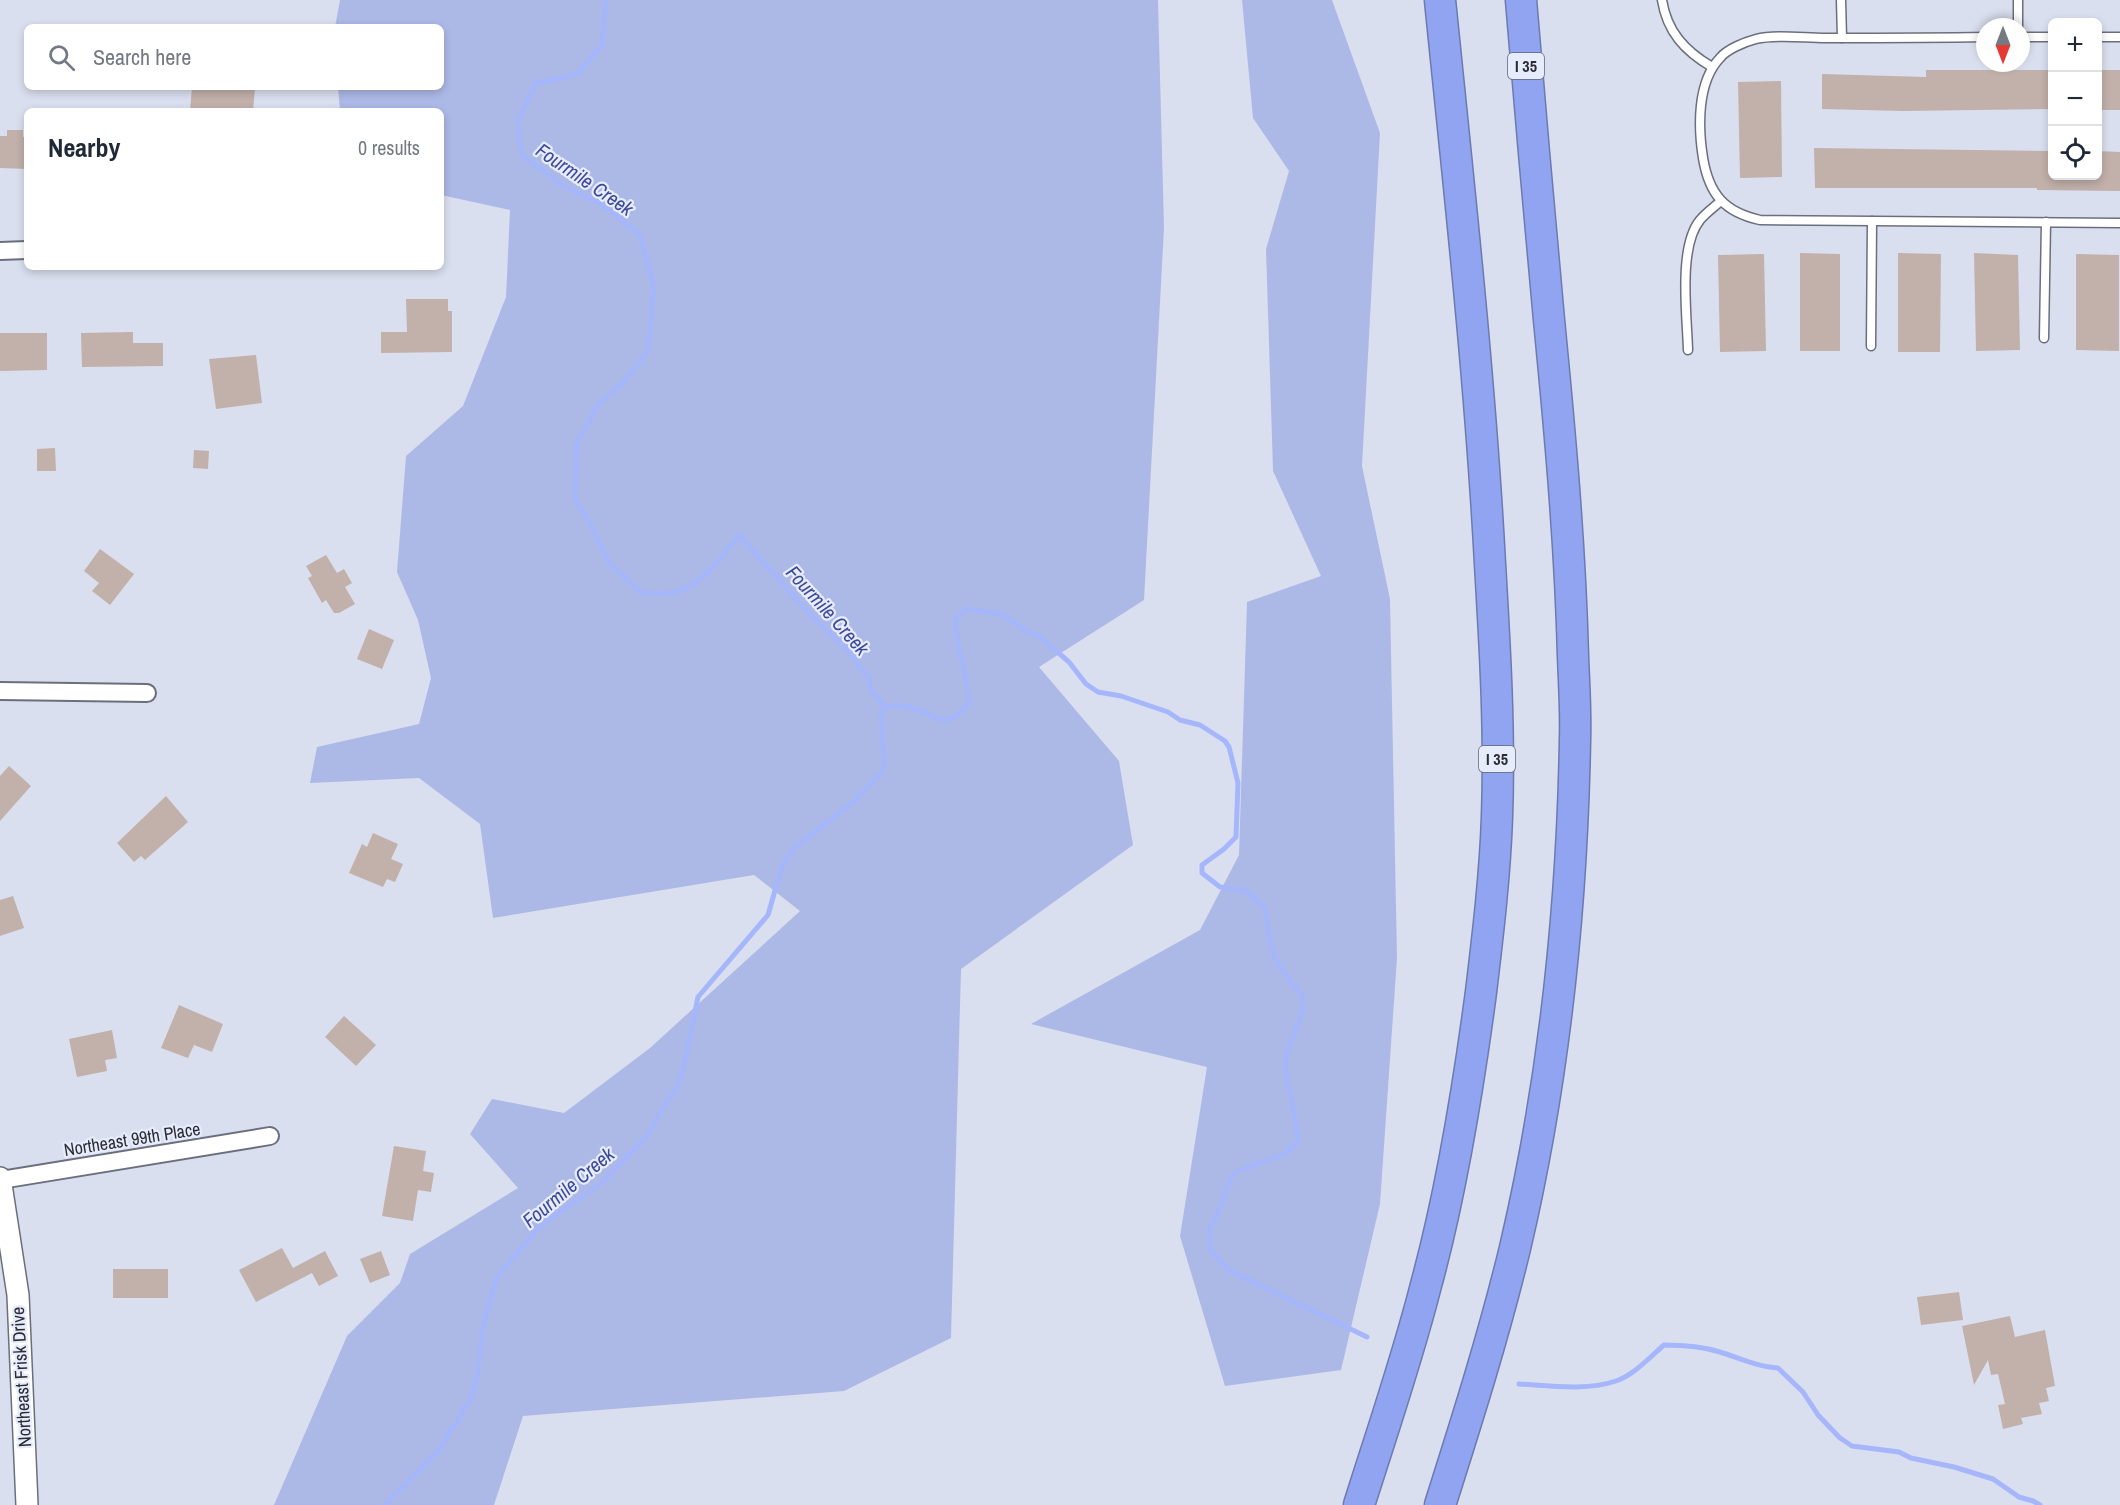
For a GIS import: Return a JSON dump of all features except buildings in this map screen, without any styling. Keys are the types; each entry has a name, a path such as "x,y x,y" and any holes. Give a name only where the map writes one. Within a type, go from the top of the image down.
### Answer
{"highway":[{"name":"I 35","path":"1359,1505 1401,1376 1427,1283 1454,1163 1474,1048 1489,928 1497,818 1497,726 1486,486 1440,0"},
{"name":"I 35","path":"1440,1505 1471,1408 1495,1321 1515,1248 1530,1178 1545,1090 1560,977 1569,869 1575,738 1571,571 1521,0"}],"street":[{"path":"0,251 24,250"},
{"path":"0,691 147,693"},
{"name":"Northeast 99th Place","path":"0,1179 270,1136"},
{"name":"Northeast Frisk Drive","path":"0,1179 18,1295 27,1505"}],"lane":[{"path":"1662,0 1667,22 1675,35 1692,56 1712,67"},
{"path":"1841,0 1842,38"},
{"path":"2018,18 2019,0"},
{"path":"2030,38 2048,37"},
{"path":"2102,37 2120,37"},
{"path":"1976,38 1757,39 1721,56 1708,72 1701,139 1703,160 1712,191 1729,208 1743,217 1760,220 2120,223"},
{"path":"1688,350 1686,257 1700,220 1721,201"},
{"path":"1871,346 1872,221"},
{"path":"2044,338 2046,222"}],"shaded area":[{"path":"340,0 1158,0 1164,228 1144,600 1039,667 1119,761 1133,845 961,969 951,1338 844,1391 523,1416 494,1505 274,1505 347,1336 400,1283 410,1254 518,1188 470,1134 492,1099 564,1113 650,1048 800,911 754,875 493,918 480,824 419,778 310,783 317,747 419,724 431,678 418,620 397,572 406,456 463,406 506,297 510,210 444,196 444,108 340,108 338,90 444,90 444,24 336,24"},
{"path":"1242,0 1332,0 1380,133 1362,466 1390,599 1397,958 1380,1204 1341,1370 1225,1386 1180,1236 1207,1067 1031,1024 1200,930 1239,855 1247,602 1321,576 1273,471 1266,249 1289,171 1253,118"}],"waterway":[{"name":"Fourmile Creek","path":"606,0 602,45 577,74 535,84 518,120 522,155 565,187 601,204 640,235 654,287 648,351 624,382 597,406 577,443 575,498 609,563 642,593 672,593 695,583 719,560 739,535 807,611 848,651 869,679 870,689 885,707"},
{"path":"885,707 907,707 938,718 950,719 969,704 955,619 965,609 1002,614 1028,632 1039,636 1069,662 1086,684 1098,692 1121,696 1168,712 1180,720 1200,725 1225,741 1229,747 1238,783 1236,837 1202,865 1202,873 1220,887 1247,891 1265,909 1276,961 1301,995 1303,1010 1287,1052 1285,1066 1299,1141 1284,1154 1238,1171 1230,1179 1220,1209 1210,1228 1210,1250 1229,1270 1367,1337"},
{"name":"Fourmile Creek","path":"385,1505 440,1449 460,1419 461,1412 470,1401 476,1382 485,1317 497,1277 540,1226 603,1182 647,1136 677,1088 698,997 768,915 782,866 794,848 852,803 882,772 884,764 881,713 885,707"},
{"path":"1519,1384 1568,1387 1605,1384 1629,1375 1664,1345 1692,1346 1713,1350 1756,1364 1778,1368 1803,1392 1818,1415 1840,1438 1852,1446 1899,1452 1911,1458 1954,1467 1993,1479 2019,1497 2040,1505"}]}
